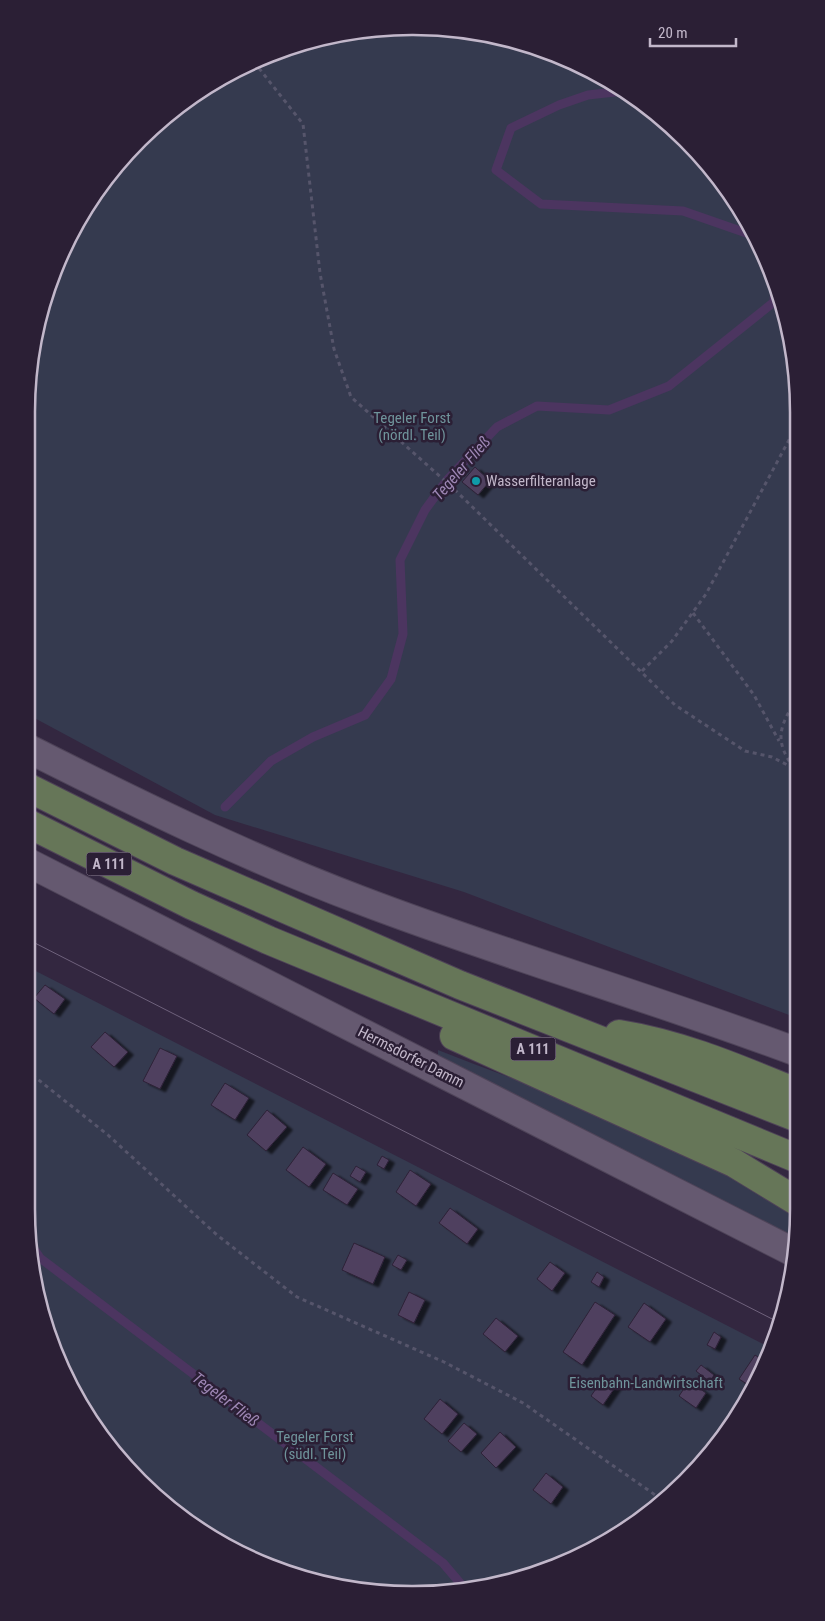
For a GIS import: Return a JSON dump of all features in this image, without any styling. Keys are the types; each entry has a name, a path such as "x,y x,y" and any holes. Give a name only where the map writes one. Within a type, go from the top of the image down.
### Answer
{"highway":[{"name":"A 111","path":"35,791 175,861 460,985 790,1115"},
{"name":"A 111","path":"35,827 191,905 268,940 790,1156"},
{"path":"268,940 391,1008 734,1163 790,1197"},
{"path":"561,1024 652,1039 696,1052 790,1090"}],"main road":[{"path":"35,752 155,813 230,847 360,900 790,1050"},
{"name":"Hermsdorfer Damm","path":"35,866 788,1249"}],"path":[{"path":"259,68 303,124 320,273 334,349 351,397 454,489 675,705 745,751 772,757 790,766"},
{"path":"642,671 672,641 706,594 790,439"},
{"path":"693,613 754,695 780,741 784,755 790,762"},
{"path":"780,741 784,719 790,710"},
{"path":"35,1077 108,1135 217,1235 297,1297 444,1362 523,1404 656,1496"}],"green space":[{"name":"Tegeler Forst (nördl. Teil)","path":"412,35 437,36 462,38 510,48 534,55 579,74 642,113 679,146 712,183 751,246 770,291 783,339 787,363 790,412 790,1015 464,892 215,815 35,718 35,412 38,363 42,339 55,291 74,246 113,183 164,129 183,113 224,86 246,74 291,55 339,42 363,38"},
{"path":"35,971 764,1345 751,1375 726,1418 712,1438 679,1475 642,1508 622,1522 579,1547 557,1557 534,1566 486,1579 462,1583 412,1586 363,1583 339,1579 291,1566 268,1557 246,1547 203,1522 164,1492 113,1438 74,1375 55,1330 42,1282 36,1233"},
{"path":"438,1050 556,1095 672,1147 790,1210 789,1235 438,1056"}],"building":[{"name":"Wasserfilteranlage","path":"475,467 490,481 478,495 462,482"},
{"path":"45,985 65,999 54,1014 35,997"},
{"path":"105,1032 128,1052 114,1067 91,1047"},
{"path":"160,1048 177,1056 160,1089 143,1081"},
{"path":"225,1083 249,1098 235,1120 211,1105"},
{"path":"267,1110 287,1127 266,1151 247,1135"},
{"path":"303,1147 326,1164 309,1187 286,1170"},
{"path":"382,1156 389,1160 384,1169 377,1165"},
{"path":"356,1166 366,1172 360,1182 350,1176"},
{"path":"410,1170 431,1184 416,1206 396,1192"},
{"path":"333,1173 358,1189 347,1205 323,1190"},
{"path":"450,1208 478,1229 467,1244 439,1223"},
{"path":"354,1243 385,1257 373,1284 342,1270"},
{"path":"398,1255 407,1260 401,1270 392,1265"},
{"path":"550,1262 565,1273 552,1291 537,1279"},
{"path":"597,1272 604,1277 599,1287 591,1282"},
{"path":"409,1292 425,1300 414,1323 398,1315"},
{"path":"595,1302 615,1315 582,1365 563,1352"},
{"path":"644,1303 666,1319 650,1342 628,1327"},
{"path":"496,1318 518,1336 505,1352 483,1334"},
{"path":"714,1332 721,1337 715,1349 707,1345"},
{"path":"755,1355 759,1358 746,1384 739,1379"},
{"path":"701,1365 714,1375 710,1382 696,1371"},
{"path":"604,1377 616,1386 603,1405 591,1396"},
{"path":"689,1381 706,1393 696,1408 679,1396"},
{"path":"440,1399 458,1414 442,1434 424,1419"},
{"path":"464,1423 477,1434 461,1452 448,1441"},
{"path":"500,1432 516,1447 496,1468 481,1453"},
{"path":"546,1473 563,1487 551,1504 533,1490"}],"waterway":[{"name":"Tegeler Fließ","path":"611,92 588,95 559,105 511,128 496,170 541,204 683,211 743,232"},
{"name":"Tegeler Fließ","path":"225,807 271,761 313,737 365,715 391,679 403,634 400,560 425,510 447,480 497,427 537,406 609,410 669,386 773,303"},
{"name":"Tegeler Fließ","path":"38,1255 443,1563 460,1583"}],"tram line":[{"path":"35,943 773,1319"}],"place":[{"name":"Wasserfilteranlage","path":"476,481"}],"park label":[{"name":"Eisenbahn-Landwirtschaft","path":"646,1383"},
{"name":"Tegeler Forst (südl. Teil)","path":"315,1446"}]}
